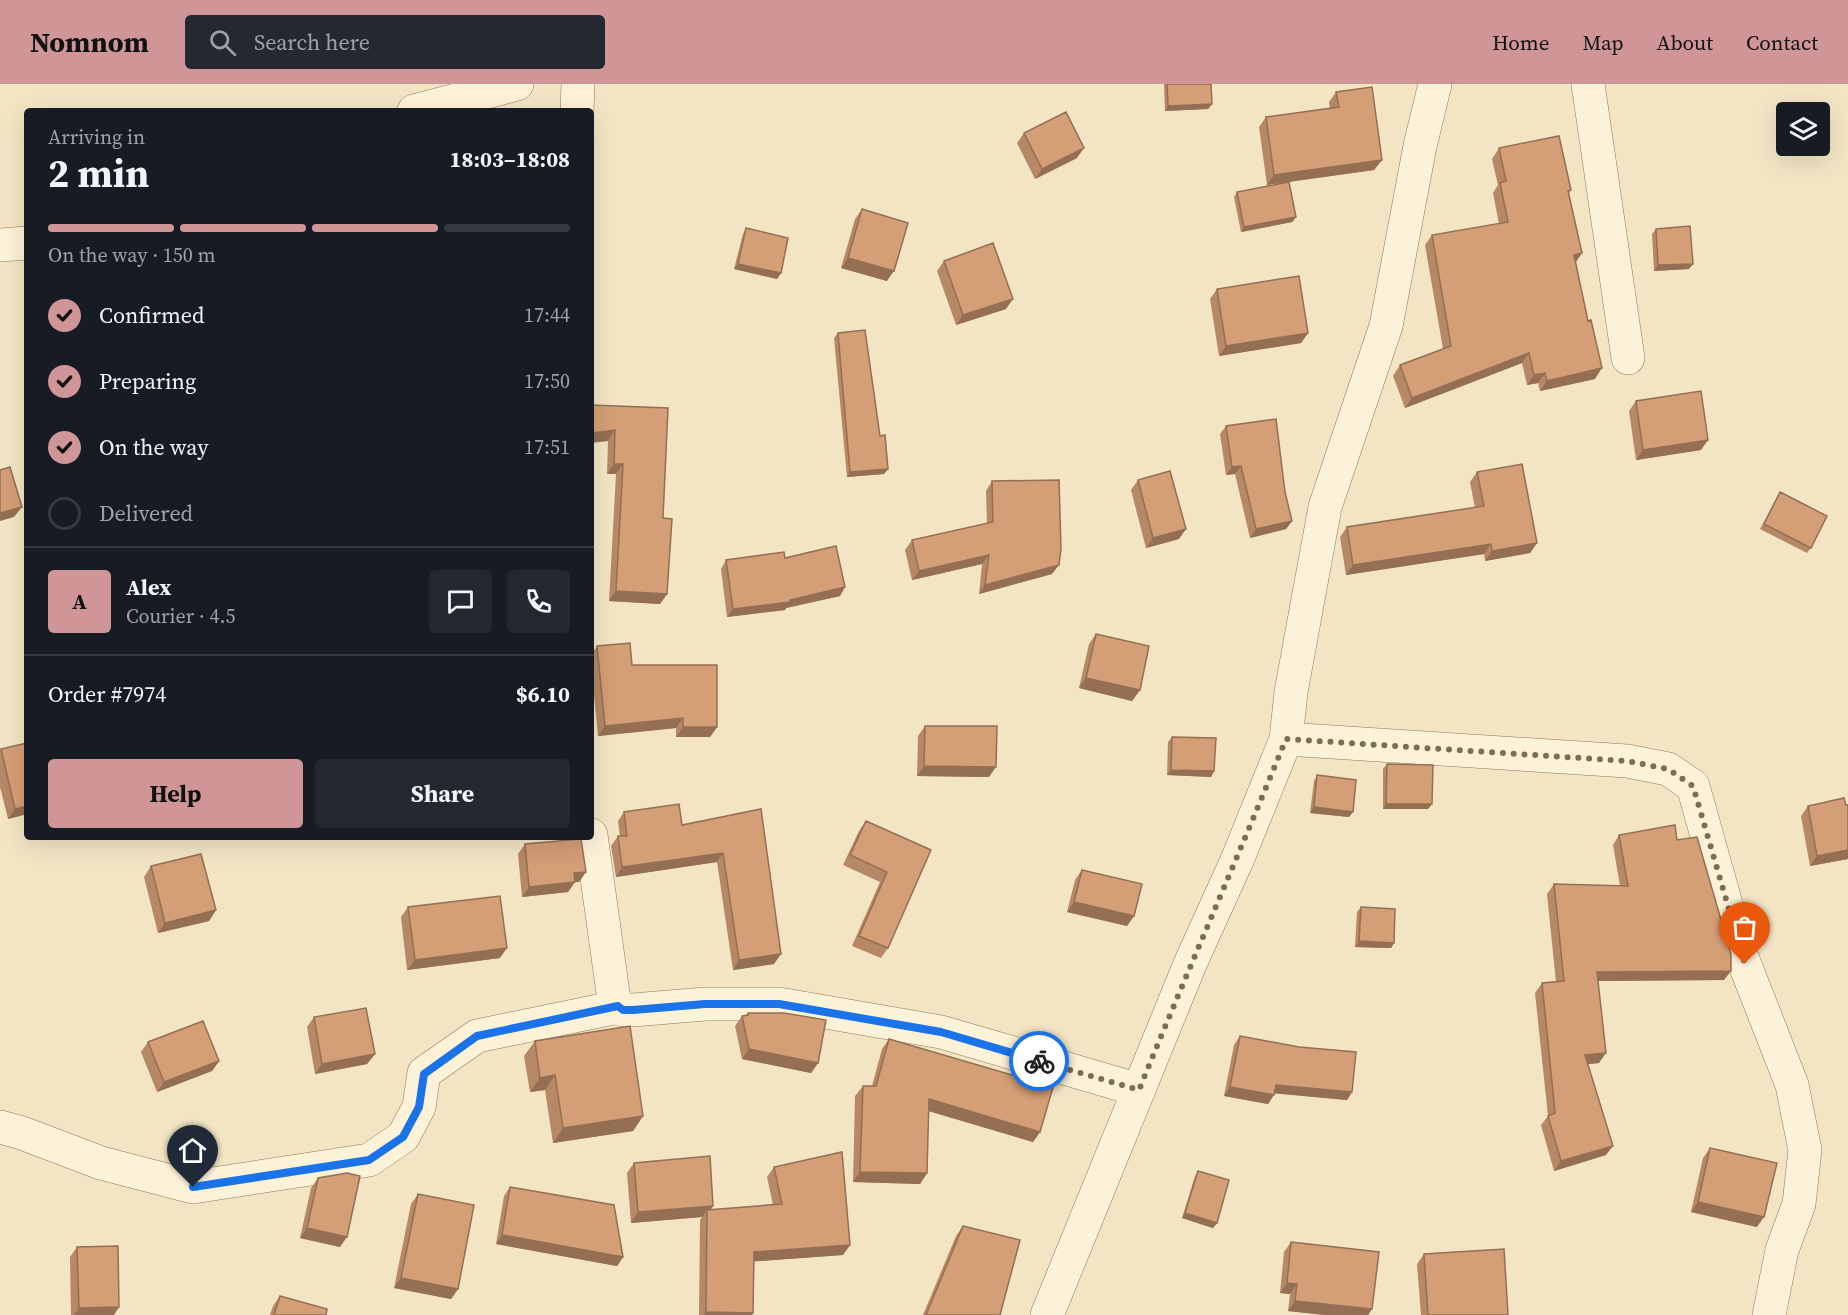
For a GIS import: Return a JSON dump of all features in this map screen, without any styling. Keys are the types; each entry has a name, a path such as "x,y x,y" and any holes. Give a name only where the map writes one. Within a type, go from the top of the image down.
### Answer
{"street":[{"path":"426,108 518,84"},
{"path":"578,84 578,108"},
{"path":"1047,1315 1190,964 1238,858 1286,739 1292,692 1325,507 1386,326 1420,146 1435,84"},
{"path":"1588,84 1628,358"},
{"path":"0,245 24,243"},
{"path":"1286,739 1627,761 1668,769 1693,786 1738,947 1792,1084 1805,1150 1799,1204 1782,1251 1769,1315"},
{"path":"592,840 614,1000 623,1010 705,1004 779,1004 941,1032 1139,1090"},
{"path":"0,1126 22,1132 101,1163 193,1187 369,1160 403,1137 419,1107 424,1074 477,1036 618,1006"}],"building":[{"path":"1167,84 1211,84 1212,104 1168,106"},
{"path":"1372,87 1382,160 1274,175 1266,117 1339,107 1336,92"},
{"path":"1066,112 1084,148 1042,169 1024,133"},
{"path":"1559,136 1582,253 1574,255 1588,321 1591,320 1602,368 1547,381 1545,373 1534,375 1529,353 1412,398 1400,365 1451,346 1432,235 1508,222 1500,183 1506,181 1499,148"},
{"path":"1289,182 1296,217 1244,227 1237,192"},
{"path":"862,209 908,223 894,271 848,258"},
{"path":"1690,226 1693,264 1658,265 1656,229"},
{"path":"746,228 788,238 781,273 738,264"},
{"path":"993,243 1013,299 963,315 944,261"},
{"path":"1299,276 1308,333 1226,346 1217,289"},
{"path":"865,330 880,436 885,435 888,469 850,472 838,333"},
{"path":"1701,391 1708,440 1643,450 1636,401"},
{"path":"594,405 668,408 663,518 672,519 667,594 616,591 623,464 614,464 615,430 594,433"},
{"path":"1276,419 1285,492 1292,521 1256,529 1241,466 1232,467 1226,426"},
{"path":"1522,464 1537,543 1492,551 1491,544 1353,565 1347,527 1484,506 1477,472"},
{"path":"10,467 22,507 0,513 0,470"},
{"path":"1170,471 1186,529 1153,538 1138,480"},
{"path":"1059,480 1061,549 1059,565 985,585 989,555 919,571 912,540 993,522 992,481"},
{"path":"1780,492 1827,516 1811,548 1764,524"},
{"path":"836,546 845,587 790,600 790,602 733,609 726,560 784,552 785,558"},
{"path":"1096,634 1149,646 1140,690 1086,678"},
{"path":"630,643 632,665 717,665 717,727 683,727 683,718 605,726 597,646"},
{"path":"925,726 997,726 996,767 924,766"},
{"path":"1172,737 1216,738 1214,771 1171,770"},
{"path":"24,744 24,807 15,809 1,749"},
{"path":"1387,764 1433,765 1432,804 1386,804"},
{"path":"1317,775 1356,780 1353,812 1314,807"},
{"path":"1844,798 1848,805 1848,850 1817,856 1808,806"},
{"path":"679,804 682,825 761,809 781,954 739,960 723,853 622,867 618,836 627,836 624,812"},
{"path":"866,821 931,850 888,948 859,936 887,872 850,855"},
{"path":"1675,825 1677,840 1697,837 1731,954 1731,971 1597,972 1606,1053 1585,1055 1613,1146 1561,1161 1548,1116 1555,1113 1542,983 1564,981 1554,884 1628,886 1619,835"},
{"path":"581,840 586,872 574,873 575,882 529,887 525,844"},
{"path":"201,854 216,910 165,923 151,866"},
{"path":"1082,870 1142,884 1134,916 1074,902"},
{"path":"500,896 507,948 415,960 408,907"},
{"path":"1361,907 1395,909 1394,943 1359,941"},
{"path":"366,1008 375,1054 322,1064 314,1017"},
{"path":"748,1013 784,1013 826,1020 818,1063 749,1049 742,1016"},
{"path":"203,1021 219,1061 164,1082 148,1042"},
{"path":"630,1026 643,1116 563,1128 555,1075 540,1078 535,1041"},
{"path":"1240,1036 1299,1047 1356,1052 1352,1092 1276,1085 1274,1095 1230,1087"},
{"path":"889,1039 1053,1087 1040,1132 929,1099 927,1173 860,1172 863,1086 876,1086"},
{"path":"1710,1148 1777,1163 1764,1217 1698,1202"},
{"path":"842,1152 850,1245 754,1252 753,1313 706,1312 707,1210 782,1204 774,1167"},
{"path":"710,1156 713,1206 638,1212 634,1163"},
{"path":"1198,1171 1229,1180 1217,1223 1185,1213"},
{"path":"347,1173 360,1176 347,1237 307,1228 318,1178"},
{"path":"510,1187 614,1205 623,1257 502,1235"},
{"path":"418,1194 474,1205 458,1289 401,1278"},
{"path":"963,1226 1020,1240 1000,1315 926,1315"},
{"path":"1291,1242 1379,1252 1372,1309 1295,1301 1297,1284 1287,1283"},
{"path":"118,1246 119,1307 79,1308 77,1247"},
{"path":"1504,1249 1508,1315 1428,1315 1424,1254"},
{"path":"280,1296 327,1309 326,1315 274,1315"}],"way so far":[{"path":"1039,1061 1139,1090 1286,739 1627,761 1668,769 1693,786 1738,947 1745,964"}],"route":[{"path":"193,1187 369,1160 403,1137 419,1107 424,1074 477,1036 618,1006 623,1010 633,1010 705,1004 779,1004 941,1032 1039,1061"}]}
